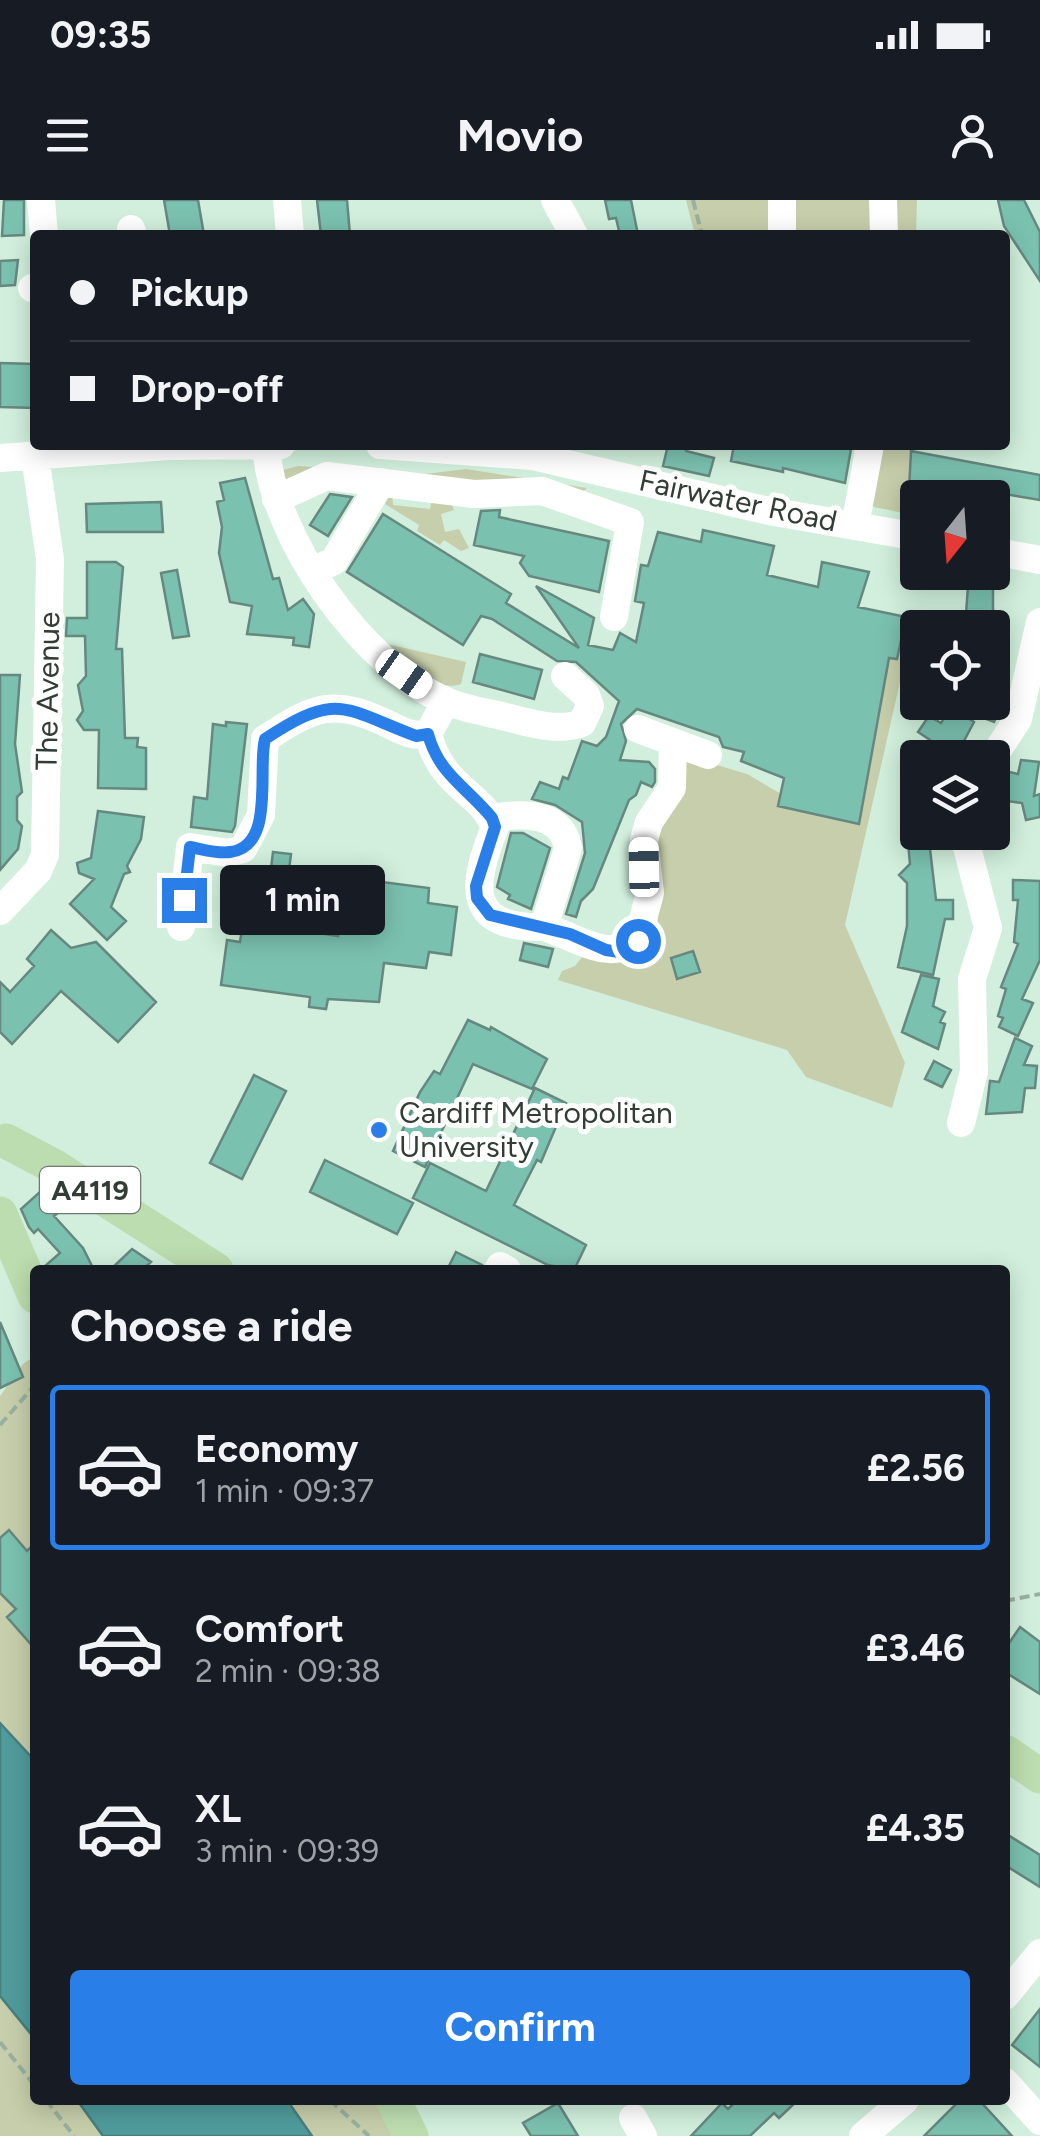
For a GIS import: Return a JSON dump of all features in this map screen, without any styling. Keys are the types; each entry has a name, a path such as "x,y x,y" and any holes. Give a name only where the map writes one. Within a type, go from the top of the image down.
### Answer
{"main road":[{"name":"A4119","path":"2,1134 208,1265"},
{"path":"0,1214 30,1284"},
{"path":"1010,1755 1040,1776"},
{"path":"396,2105 411,2136"}],"street":[{"path":"41,200 44,230"},
{"path":"287,200 290,230"},
{"path":"556,200 571,230"},
{"path":"782,200 782,230"},
{"path":"883,200 884,230"},
{"path":"0,458 73,450"},
{"path":"266,450 276,499 315,570 358,634 388,663 446,701 524,722 576,726 590,706 586,696 565,676"},
{"name":"Fairwater Road","path":"454,450 607,458 769,511 900,535"},
{"path":"855,526 869,450"},
{"name":"The Avenue","path":"0,912 38,871 45,855 50,558 35,456"},
{"path":"276,499 327,476 474,494 542,491 630,522 614,617"},
{"path":"315,570 334,561 381,482"},
{"path":"1010,554 1040,560"},
{"path":"1004,740 1018,719 1040,622"},
{"path":"446,701 428,734 437,762 492,818 495,827 480,870 477,898 490,915 502,921 544,927 606,950 619,952 638,941 650,893 644,840 649,822 672,788 673,742"},
{"path":"181,927 190,847 228,853 242,848 261,815 265,739 312,710 329,706 363,713 416,736 428,734"},
{"path":"638,729 708,755"},
{"path":"492,818 527,813 553,824 566,838 568,848 544,927"},
{"path":"960,1123 974,1072 972,980 988,928 968,850"},
{"path":"1010,1990 1040,1952"},
{"path":"1010,2087 1040,2120"},
{"path":"863,2136 899,2105"}],"path":[{"path":"694,200 701,230"},
{"path":"0,1426 30,1391"},
{"path":"1010,1600 1040,1594"},
{"path":"0,2042 30,2080"},
{"path":"50,2105 74,2136"},
{"path":"336,2105 370,2136"}],"green space":[{"path":"686,200 917,200 916,230 694,230"},
{"path":"863,450 910,450 909,480 900,480 900,512 850,502"},
{"path":"298,466 425,474 466,469 587,488 576,498 286,486 275,472"},
{"path":"392,491 393,505 430,509 433,495 451,503 454,510 441,514 445,532 459,529 469,548 461,551 444,540 440,545 417,531 419,525 385,504"},
{"path":"387,644 466,662 461,684 451,686 431,680"},
{"path":"900,645 900,682 845,925 905,1063 892,1108 806,1077 787,1050 558,980 562,971 575,966 583,956 635,959 654,938 658,913 652,848 664,806 690,757 747,774 781,794 859,823 889,658 897,659"},
{"path":"30,1359 30,1772 17,1741 0,1723 0,1396"},
{"path":"0,1996 30,2033 30,2105 80,2105 102,2136 0,2136"},
{"path":"276,2105 384,2105 392,2136 296,2136"}],"water":[{"path":"0,1723 30,1756 30,2033 0,1996"},
{"path":"81,2105 290,2105 312,2136 103,2136"}],"building":[{"path":"4,200 24,200 24,235 2,236"},
{"path":"164,200 198,200 203,230 169,230"},
{"path":"317,200 347,200 350,230 320,230"},
{"path":"605,200 631,200 637,230 619,230 616,218 609,219"},
{"path":"998,200 1024,200 1040,232 1040,281 1010,230 1004,226"},
{"path":"18,260 15,285 0,286 0,261"},
{"path":"0,363 30,364 30,408 0,407"},
{"path":"667,450 686,450 714,458 709,476 663,466"},
{"path":"733,450 851,450 845,483 731,461"},
{"path":"911,451 1040,475 1040,500 1010,495 1010,480 910,480"},
{"path":"245,478 273,579 279,578 288,610 303,599 314,614 309,647 293,645 294,638 247,634 252,606 230,602 219,553 222,527 217,502 224,500 220,483"},
{"path":"330,494 352,497 328,536 310,525"},
{"path":"161,502 163,532 87,532 86,504"},
{"path":"500,510 499,517 609,541 599,592 529,576 520,563 524,556 474,545 481,511"},
{"path":"383,514 511,594 506,603 579,648 536,586 594,618 588,645 613,650 620,633 636,642 644,603 635,601 641,565 648,566 658,532 701,542 703,530 774,546 767,575 818,587 822,562 869,572 858,607 900,616 900,645 897,659 889,658 859,824 778,806 784,778 741,761 744,752 723,747 719,737 637,709 621,724 626,741 620,760 649,762 655,769 655,782 652,787 641,782 636,795 629,800 593,889 581,901 576,917 566,914 585,853 582,822 555,805 532,799 540,782 559,789 563,777 568,779 582,741 597,746 606,737 619,701 576,662 557,661 492,619 481,616 463,645 347,572"},
{"path":"87,562 116,562 123,567 116,649 122,649 125,738 138,738 137,747 146,748 146,789 98,788 99,730 84,730 77,720 83,711 78,685 86,676 85,636 66,636 67,618 87,618"},
{"path":"177,570 189,636 173,638 161,573"},
{"path":"968,590 993,590 993,610 966,610"},
{"path":"480,654 542,670 534,699 473,682"},
{"path":"0,675 20,675 15,744 22,792 17,797 17,820 22,826 18,849 0,870"},
{"path":"926,720 974,722 964,740 930,740 918,732"},
{"path":"226,722 247,724 235,826 232,832 191,827 194,797 207,799 213,724 226,726"},
{"path":"1021,760 1039,762 1034,796 1040,794 1040,817 1026,820 1022,803 1010,801 1010,772 1018,774"},
{"path":"98,811 144,817 141,839 127,866 130,872 124,874 111,907 126,921 107,940 70,904 94,879 79,873 77,863 91,858"},
{"path":"511,833 523,833 550,848 531,909 508,899 510,895 497,887"},
{"path":"909,850 930,850 936,900 953,900 953,919 945,919 933,975 898,967 907,926 907,883 899,875 910,864"},
{"path":"273,852 291,854 289,870 429,888 428,903 457,907 451,955 429,952 426,968 384,963 379,1002 328,999 326,1009 309,1007 310,997 221,985 227,940 240,942 246,902 230,900 234,870 271,869","holes":["310,898 342,903 338,936 305,931"]},
{"path":"1013,880 1040,881 1040,960 1022,999 1033,1003 1018,1036 999,1027 1003,1018 998,1016 1006,989 1001,987 1018,944 1014,942 1018,900 1013,900"},
{"path":"51,930 71,948 96,942 156,1002 118,1042 61,991 12,1044 0,1032 0,982 10,992 34,966 27,959"},
{"path":"524,943 553,949 548,967 520,960"},
{"path":"693,951 700,972 677,979 671,958"},
{"path":"921,975 939,979 933,1006 945,1012 940,1022 945,1024 938,1049 902,1032"},
{"path":"468,1020 490,1030 491,1027 547,1059 532,1089 473,1064 425,1167 393,1151 420,1092 434,1071 440,1074"},
{"path":"1015,1038 1032,1046 1024,1065 1037,1066 1035,1088 1025,1088 1022,1112 986,1114 990,1081 999,1082"},
{"path":"934,1061 951,1070 942,1087 925,1079"},
{"path":"254,1075 286,1091 242,1179 210,1163"},
{"path":"535,1088 566,1103 541,1162 537,1160 514,1205 586,1245 576,1265 548,1265 413,1198 430,1163 486,1191"},
{"path":"325,1160 413,1203 397,1234 310,1192"},
{"path":"41,1191 59,1212 54,1216 83,1248 92,1265 46,1265 60,1253 38,1229 34,1233 21,1209"},
{"path":"132,1249 151,1262 148,1265 115,1265"},
{"path":"456,1252 482,1265 450,1265"},
{"path":"0,1322 23,1377 0,1388"},
{"path":"9,1530 27,1551 30,1548 30,1643 7,1617 16,1609 0,1593 0,1538"},
{"path":"1020,1627 1040,1642 1040,1694 1010,1675 1010,1642"},
{"path":"1010,1836 1040,1855 1040,1887 1010,1868"},
{"path":"1040,2009 1040,2067 1012,2045"},
{"path":"559,2105 578,2136 531,2136 523,2123"},
{"path":"720,2105 728,2109 732,2105 793,2105 779,2118 774,2113 750,2136 691,2136"},
{"path":"955,2105 984,2105 1012,2136 924,2136"}],"place":[{"name":"Cardiff Metropolitan University","path":"379,1130"}],"route":[{"path":"184,900 190,847 228,853 242,848 251,838 264,797 265,739 312,710 329,706 363,713 416,736 428,734 437,762 448,777 492,818 495,827 476,886 477,898 490,915 529,928 544,927 570,934 606,950 619,952 638,941"}]}
